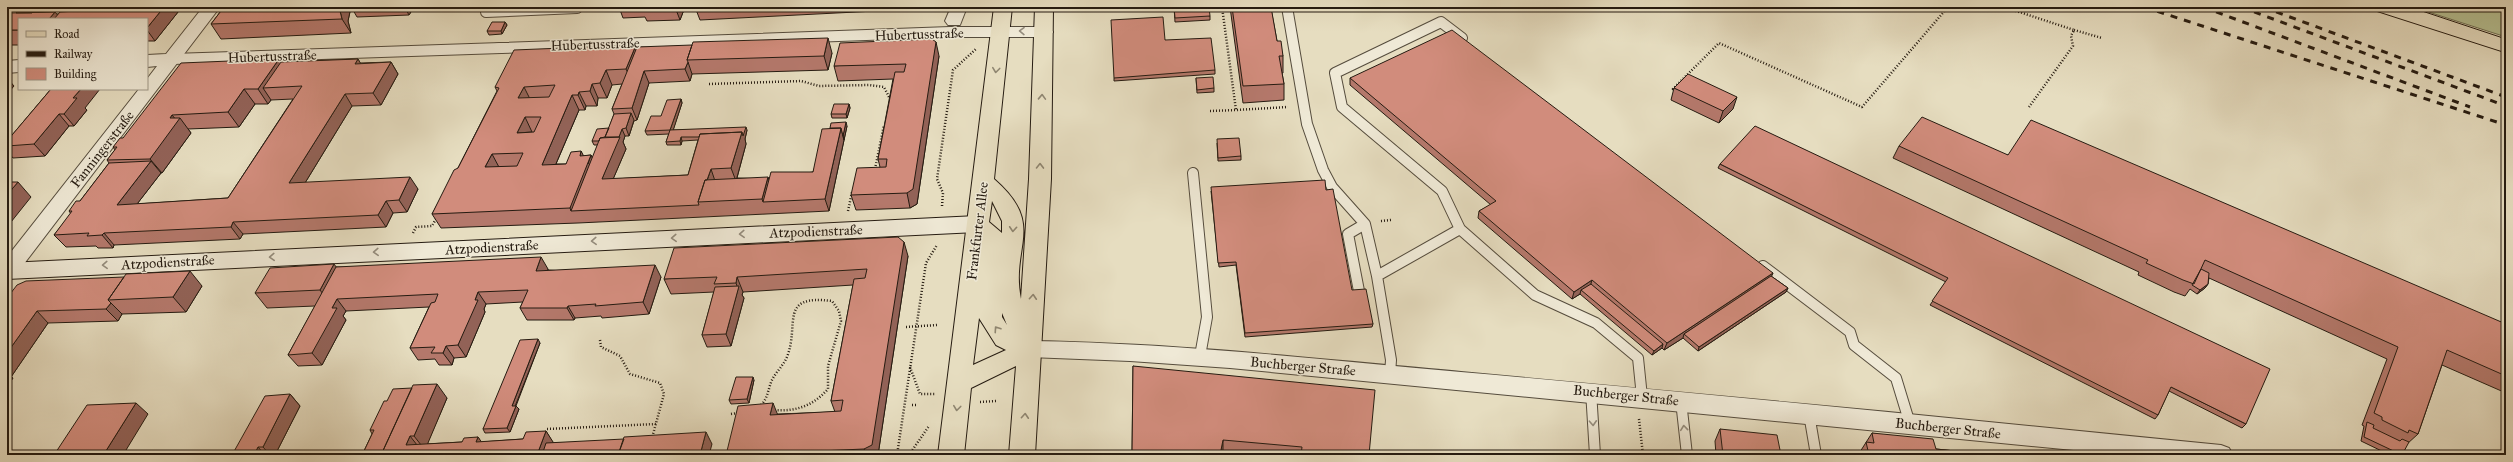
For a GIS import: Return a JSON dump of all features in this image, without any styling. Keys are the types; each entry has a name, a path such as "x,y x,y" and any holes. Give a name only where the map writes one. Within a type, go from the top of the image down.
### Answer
{"main road":[{"name":"Frankfurter Allee","path":"951,455 1003,7"},
{"path":"1022,455 1040,183 1044,7"},
{"path":"983,182 1000,194 1011,209 1014,221 1008,294 1029,350"},
{"path":"977,224 996,240 990,318 1004,339 1029,350"},
{"path":"959,383 1029,350"}],"street":[{"name":"Fanningerstraße","path":"148,90 212,7"},
{"name":"Hubertusstraße","path":"501,48 1001,31 1044,32"},
{"name":"Hubertusstraße","path":"148,61 172,59"},
{"path":"7,66 18,66"},
{"name":"Fanningerstraße","path":"7,271 148,90"},
{"name":"Atzpodienstraße","path":"7,271 977,224"},
{"name":"Buchberger Straße","path":"1029,350 1102,350 1200,356 1591,392 2221,455"}],"lane":[{"path":"1287,7 1307,124 1323,170 1332,187 1365,224 1377,276 1391,360 1390,374"},
{"path":"486,12 577,8"},
{"path":"1472,46 1441,22 1335,74 1342,106 1442,191 1460,230 1535,295 1596,323 1638,358 1640,397"},
{"name":"Hubertusstraße","path":"172,59 501,48"},
{"path":"1193,173 1207,317 1200,356"},
{"path":"1359,291 1348,234 1365,224"},
{"path":"1377,276 1460,230"},
{"path":"1755,261 1850,332 1854,346 1896,378 1910,424"},
{"path":"1591,392 1595,455"},
{"path":"1681,401 1687,455"},
{"path":"1809,414 1816,455"}],"path":[{"path":"1222,7 1236,110"},
{"path":"1680,92 1673,89 1719,43 1862,108 1948,7"},
{"path":"2004,7 2102,38"},
{"path":"2029,107 2073,46 2071,36 2074,30"},
{"path":"942,205 944,193 937,179 953,70 972,53"},
{"path":"709,84 801,81 819,86 869,85 884,88 890,96 889,104"},
{"path":"1210,111 1304,106"},
{"path":"874,173 886,120"},
{"path":"844,230 853,188"},
{"path":"416,227 432,226 440,212"},
{"path":"897,455 926,263 938,243"},
{"path":"759,406 768,396 774,375 787,358 792,314 800,304 811,300 822,298 832,301 839,311 842,321 828,366 828,389 809,406 783,413 768,410"},
{"path":"906,327 937,325"},
{"path":"600,340 601,347 619,353 623,357 630,374 641,379 654,379 660,383 664,394 650,442"},
{"path":"910,366 920,394 930,394"},
{"path":"1640,397 1642,455"},
{"path":"975,402 996,401"},
{"path":"912,405 917,405"},
{"path":"731,414 746,413"},
{"path":"547,429 656,424"}],"green space":[{"path":"2413,7 2506,7 2506,37"}],"building":[{"path":"22,7 37,7 32,13 16,13"},
{"path":"164,7 148,27 148,18 55,18 60,12"},
{"path":"224,7 339,7 342,19 211,24"},
{"path":"355,7 405,7 405,8 353,10"},
{"path":"1174,7 1209,7 1210,16 1175,18"},
{"path":"1232,7 1271,7 1277,41 1281,41 1283,56 1279,56 1284,84 1243,86"},
{"path":"55,12 50,18 18,18 18,30 7,30 7,16 10,13"},
{"path":"1163,17 1165,40 1211,38 1215,70 1114,78 1111,20"},
{"path":"492,22 505,22 501,31 487,31"},
{"path":"1452,30 1773,273 1667,343 1592,280 1574,292 1479,211 1496,201 1350,78"},
{"path":"828,38 824,56 687,60 693,42"},
{"path":"932,39 936,42 913,189 907,193 851,195 857,168 886,167 887,159 878,159 895,72 904,72 906,64 834,66 840,43"},
{"path":"636,45 626,69 606,70 600,83 592,84 590,91 579,92 578,95 572,95 542,165 566,164 571,152 581,151 580,156 591,155 570,208 432,214 454,170 458,168 499,88 495,87 514,50","holes":["555,85 549,97 518,98 524,87","525,117 541,117 534,132 517,133","523,153 517,166 485,167 492,154"]},
{"path":"692,45 685,69 644,71 632,108 612,109 637,47"},
{"path":"279,59 258,89 244,89 228,112 172,115 170,118 180,118 150,159 107,160 117,147 113,147 120,138 123,138 181,63"},
{"path":"358,59 355,64 391,62 373,93 345,94 289,183 410,177 399,200 386,201 378,215 233,222 231,227 104,233 102,235 87,236 89,233 54,235 72,211 69,211 76,201 80,201 109,163 151,161 117,205 228,198 302,86 263,88 281,62"},
{"path":"1688,74 1737,97 1723,111 1674,88"},
{"path":"1213,77 1214,88 1197,90 1196,78"},
{"path":"50,90 80,90 73,98 77,98 64,114 59,114 34,144 7,146 7,141"},
{"path":"681,99 670,130 645,131 651,116 661,116 667,100"},
{"path":"834,104 849,104 846,114 831,114"},
{"path":"631,113 626,128 622,129 619,137 605,137 614,114"},
{"path":"1922,117 2008,155 2031,120 2506,324 2506,376 2447,350 2418,434 2409,430 2408,433 2382,420 2382,417 2374,413 2398,347 2205,260 2194,284 2183,280 2146,263 2148,260 1899,146"},
{"path":"846,122 843,136 841,128 830,128 831,123"},
{"path":"1755,126 2270,369 2246,424 2171,387 2158,415 1932,301 1948,278 1720,164"},
{"path":"746,127 743,136 742,132 700,134 699,137 681,137 680,141 666,142 670,130"},
{"path":"609,128 605,137 600,138 599,141 592,141 597,129"},
{"path":"841,128 825,199 763,202 771,172 813,172 822,129"},
{"path":"742,132 731,168 711,169 707,180 705,180 698,202 699,205 571,211 600,138 620,137 602,179 688,175 700,134"},
{"path":"1239,138 1241,156 1218,158 1217,139"},
{"path":"768,177 762,199 698,202 705,180"},
{"path":"1325,180 1326,190 1333,189 1352,290 1366,289 1373,324 1245,333 1236,262 1218,263 1211,187"},
{"path":"7,182 18,182 7,195"},
{"path":"898,237 904,242 872,445 864,449 731,455 727,451 738,406 773,403 770,415 841,411 843,400 831,401 854,279 865,278 867,269 737,277 736,283 714,284 717,277 664,279 674,248"},
{"path":"541,257 536,271 655,265 643,302 595,306 596,304 568,306 567,308 520,308 528,290 478,292 475,300 478,300 458,345 446,346 443,353 431,353 435,347 410,348 431,303 435,302 438,294 337,299 332,308 337,308 312,353 288,355 336,267"},
{"path":"334,264 320,290 255,293 270,268"},
{"path":"2201,269 2209,273 2208,284 2200,290 2192,285"},
{"path":"190,271 173,297 108,300 126,274"},
{"path":"1771,276 1788,288 1699,347 1684,334"},
{"path":"124,277 108,300 111,303 106,309 37,311 7,353 7,298 17,285 26,281"},
{"path":"1591,284 1663,344 1654,351 1581,290"},
{"path":"739,286 726,334 702,335 715,287"},
{"path":"538,339 512,406 516,406 507,428 483,429 520,340"},
{"path":"1133,366 1375,390 1369,455 1301,455 1302,447 1223,440 1220,455 1132,455"},
{"path":"736,377 753,377 747,399 729,400"},
{"path":"437,384 414,436 410,436 406,445 462,442 464,438 478,437 476,442 523,439 526,432 546,431 537,455 381,455 413,385"},
{"path":"412,388 381,455 291,455 364,451 374,430 370,430 384,401 387,401 393,389"},
{"path":"290,394 263,447 258,447 254,455 232,455 265,396"},
{"path":"136,403 104,454 54,455 87,405"},
{"path":"2367,422 2374,425 2373,428 2400,441 2402,439 2409,442 2402,455 2364,437"},
{"path":"1720,429 1777,435 1781,455 1723,455"},
{"path":"706,432 700,455 618,455 624,437"},
{"path":"1872,433 1933,439 1936,449 1994,455 1869,455 1866,442 1874,443"},
{"path":"624,439 618,455 542,455 546,443"}],"tram line":[{"path":"2363,7 2506,53"},
{"path":"2410,7 2506,39"}],"railway":[{"path":"2144,7 2506,125"},
{"path":"2203,7 2470,107"},
{"path":"2241,7 2506,106"},
{"path":"2263,7 2506,97"}]}
